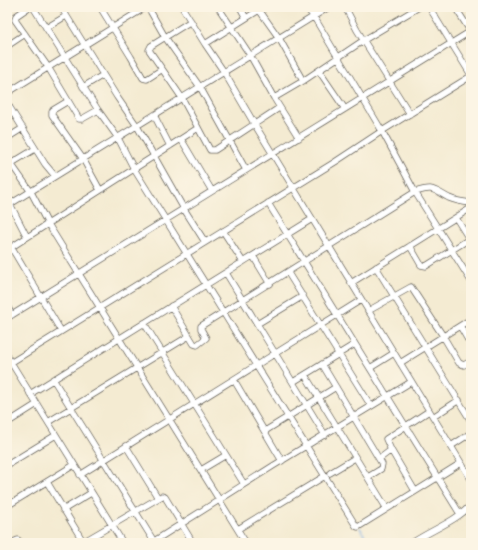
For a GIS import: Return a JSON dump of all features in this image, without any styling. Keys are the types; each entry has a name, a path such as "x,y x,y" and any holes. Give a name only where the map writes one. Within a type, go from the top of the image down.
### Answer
{"street":[{"path":"29,7 16,16 15,19 48,67 80,120 98,110"},
{"path":"33,7 83,87 118,138 134,169 288,416 327,474 357,527 461,462"},
{"path":"60,7 137,126 184,209 205,242"},
{"path":"100,7 143,78 147,79 161,70"},
{"path":"7,93 147,7 165,37 200,87 229,142 246,170"},
{"path":"182,7 204,44 224,72 254,125 470,477"},
{"path":"218,7 250,56 298,138"},
{"path":"240,7 246,18"},
{"path":"306,7 314,17 382,131 415,192 471,280"},
{"path":"9,205 329,7"},
{"path":"344,7 410,114"},
{"path":"274,98 319,71 337,57 364,40 419,7"},
{"path":"9,363 335,162 471,76 429,7"},
{"path":"7,306 10,317 471,32 456,7"},
{"path":"204,44 258,9 279,38 303,81"},
{"path":"46,28 66,16"},
{"path":"191,21 149,48 149,50 161,70 182,98 210,150 215,150 229,142 280,108"},
{"path":"8,44 25,34"},
{"path":"319,71 345,110"},
{"path":"83,87 103,75"},
{"path":"68,101 53,110 52,115 84,159 100,190"},
{"path":"7,103 45,164 55,176"},
{"path":"154,115 170,146"},
{"path":"7,138 23,128"},
{"path":"61,331 9,249 198,128"},
{"path":"181,139 212,191"},
{"path":"9,165 35,148"},
{"path":"7,158 9,165 31,192 48,224 246,543"},
{"path":"171,306 195,345 206,337 201,329 201,326 415,192 429,188 436,190 452,199 471,203"},
{"path":"7,198 9,205 27,237"},
{"path":"268,202 460,514"},
{"path":"351,283 471,208"},
{"path":"410,246 421,265 426,266 470,240 456,218"},
{"path":"30,394 312,219"},
{"path":"223,231 243,262"},
{"path":"253,256 270,284"},
{"path":"376,267 471,421"},
{"path":"288,272 370,406"},
{"path":"226,273 325,435"},
{"path":"368,311 409,287 412,287 458,363 464,365 471,361"},
{"path":"257,324 303,296"},
{"path":"80,475 361,300"},
{"path":"400,363 471,319"},
{"path":"144,323 244,484"},
{"path":"460,326 471,345"},
{"path":"48,422 189,336"},
{"path":"292,382 355,344"},
{"path":"370,368 394,353"},
{"path":"7,356 9,363 37,404 123,543"},
{"path":"322,364 382,464 381,469 368,477"},
{"path":"305,375 387,509"},
{"path":"53,379 153,542 282,460 411,382"},
{"path":"234,380 282,460"},
{"path":"264,431 336,387"},
{"path":"415,491 386,439 406,426 459,400"},
{"path":"7,423 37,404"},
{"path":"451,446 471,433"},
{"path":"7,465 56,435"},
{"path":"126,446 158,498"},
{"path":"379,459 391,450"},
{"path":"201,470 226,455"},
{"path":"238,529 327,474 356,458"},
{"path":"7,506 74,465"},
{"path":"47,482 83,542 162,496 165,497 193,543"},
{"path":"64,510 91,493"},
{"path":"412,543 426,533 460,514 471,505"},
{"path":"11,543 18,540 21,543"}],"waterway":[{"path":"360,528 369,543"}]}
